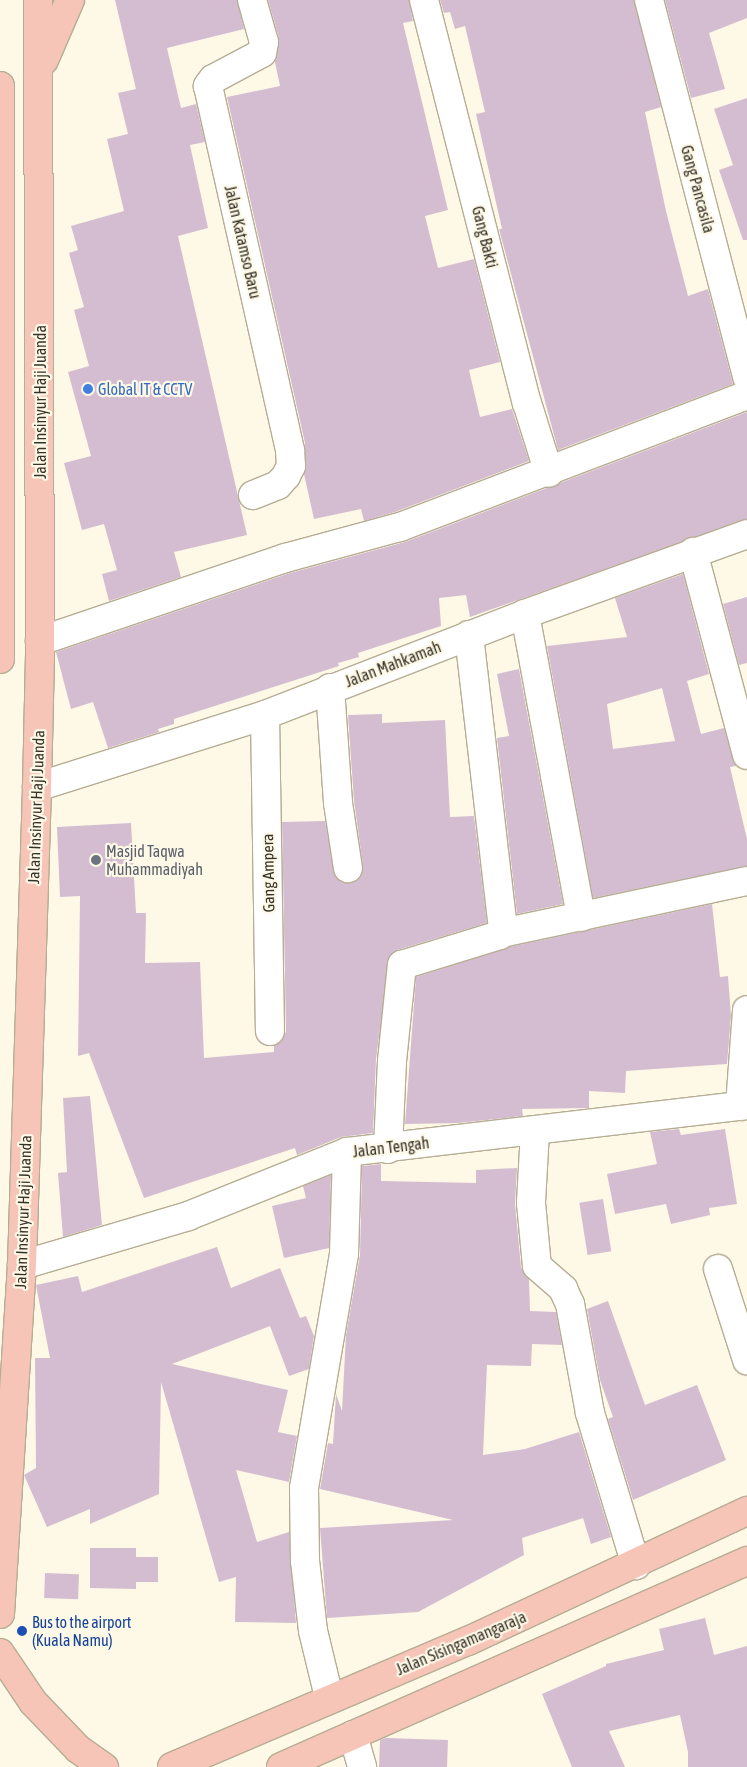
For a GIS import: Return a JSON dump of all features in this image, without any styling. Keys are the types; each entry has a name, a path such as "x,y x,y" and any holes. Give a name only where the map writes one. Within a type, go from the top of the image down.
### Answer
{"main road":[{"name":"Jalan Insinyur Haji Juanda","path":"0,1614 22,1265 37,787 40,641 38,0"},
{"path":"39,75 50,39 70,0"},
{"path":"0,86 0,657"},
{"name":"Jalan Sisingamangaraja","path":"172,1767 329,1697 468,1641 636,1565 747,1511"},
{"path":"281,1767 747,1561"},
{"path":"0,1653 33,1702 78,1749 104,1767"}],"street":[{"name":"Jalan Katamso Baru","path":"252,0 264,42 262,53 213,79 208,86 290,452 291,466 286,476 278,485 253,495"},
{"name":"Gang Bakti","path":"424,0 527,403 549,473"},
{"name":"Gang Pancasila","path":"649,0 747,377"},
{"path":"40,641 285,558 400,527 549,473 747,395"},
{"name":"Jalan Mahkamah","path":"37,787 266,715 330,688 525,614 747,534"},
{"path":"693,552 747,755"},
{"path":"525,614 581,917"},
{"path":"469,636 502,933"},
{"path":"330,688 338,803 348,868"},
{"name":"Gang Ampera","path":"266,715 270,1031"},
{"path":"388,1149 392,1061 402,965 502,933 747,881"},
{"path":"743,1106 747,1010"},
{"name":"Jalan Tengah","path":"22,1265 188,1216 347,1152 388,1149 743,1106"},
{"path":"535,1131 531,1203 537,1266 563,1289 570,1304 590,1413 636,1565"},
{"path":"329,1697 313,1630 306,1569 304,1488 344,1254 347,1152"},
{"path":"718,1269 747,1360"},
{"path":"353,1735 362,1767"}],"building":[{"path":"115,0 237,0 244,29 167,48 181,108 196,104 205,142 190,145 208,228 178,236 247,535 174,552 181,577 109,601 102,574 117,570 104,524 82,530 64,463 91,456 68,372 89,366 74,310 84,307 69,253 78,250 71,226 124,211 107,139 128,134 118,93 136,89"},
{"path":"268,0 409,0 413,21 403,23 448,210 425,216 438,268 474,259 500,362 469,370 480,417 512,409 529,461 395,512 364,521 361,509 314,519 304,474 305,443 227,97 280,86 275,62 279,38"},
{"path":"440,0 634,0 661,107 645,112 666,211 688,296 708,289 733,384 558,450 499,229 502,229 476,114 485,112 465,26 455,29 450,12 444,13"},
{"path":"665,0 747,0 747,18 709,33 725,89 691,98"},
{"path":"747,98 747,240 743,240 719,170 733,165 714,109"},
{"path":"747,412 747,519 470,617 466,595 439,598 441,626 358,653 359,657 338,663 339,666 174,719 174,724 158,729 159,732 108,748 93,702 71,709 56,652 290,573 405,542"},
{"path":"683,574 709,674 687,681 701,734 724,728 736,766 730,767 747,839 747,866 593,898 547,646 627,637 615,598","holes":["662,688 675,741 613,749 607,704"]},
{"path":"747,597 747,663 739,665 723,604"},
{"path":"519,669 563,904 517,914 497,738 509,736 497,674"},
{"path":"382,714 382,723 445,720 450,817 474,816 487,923 397,950 390,956 376,1059 373,1133 341,1137 297,1155 295,1148 144,1198 89,1053 78,1056 80,896 60,897 57,827 131,823 136,913 146,913 145,963 200,962 204,1058 274,1052 274,1046 283,1039 286,1031 282,822 325,821 336,877 343,883 358,880 363,866 354,801 348,715"},
{"path":"712,904 720,977 728,976 731,1016 727,1064 626,1071 625,1093 589,1091 589,1108 522,1109 523,1116 458,1123 405,1124 416,977 509,947"},
{"path":"90,1096 102,1225 63,1237 58,1173 67,1172 63,1098"},
{"path":"679,1129 681,1135 725,1129 737,1204 709,1208 710,1215 671,1224 666,1204 615,1214 607,1174 657,1164 650,1132"},
{"path":"381,1164 381,1181 476,1183 476,1170 517,1168 515,1204 521,1267 529,1280 530,1311 556,1312 562,1345 532,1344 531,1366 487,1365 483,1455 525,1449 579,1432 611,1537 591,1544 583,1518 522,1538 524,1555 418,1612 327,1618 320,1528 453,1520 320,1489 328,1443 333,1444 336,1394 342,1411 346,1335 360,1255 362,1166"},
{"path":"331,1175 329,1248 284,1258 272,1206 306,1198 303,1186"},
{"path":"603,1199 611,1251 588,1255 579,1203"},
{"path":"217,1247 231,1288 280,1268 300,1318 306,1316 314,1336 309,1369 289,1376 270,1326 172,1364 288,1390 278,1432 297,1436 289,1482 236,1470 257,1542 289,1532 296,1623 235,1622 236,1577 219,1582 161,1382 159,1494 90,1524 90,1509 47,1527 24,1475 36,1468 35,1358 50,1358 36,1285 78,1276 82,1292"},
{"path":"608,1301 645,1405 697,1385 726,1460 633,1500 608,1419 613,1417 600,1380 587,1309"},
{"path":"90,1548 136,1548 136,1557 158,1557 158,1582 136,1582 136,1589 90,1588"},
{"path":"45,1573 79,1574 78,1599 44,1598"},
{"path":"705,1618 714,1655 747,1646 747,1767 688,1767 688,1752 680,1715 609,1731 625,1767 572,1767 542,1694 606,1666 606,1664 664,1650 659,1629"},
{"path":"386,1738 448,1740 447,1767 379,1767 380,1740"}],"place":[{"name":"Global IT & CCTV","path":"88,389"},
{"name":"Masjid Taqwa Muhammadiyah","path":"96,860"},
{"name":"Bus to the airport (Kuala Namu)","path":"22,1631"}]}
